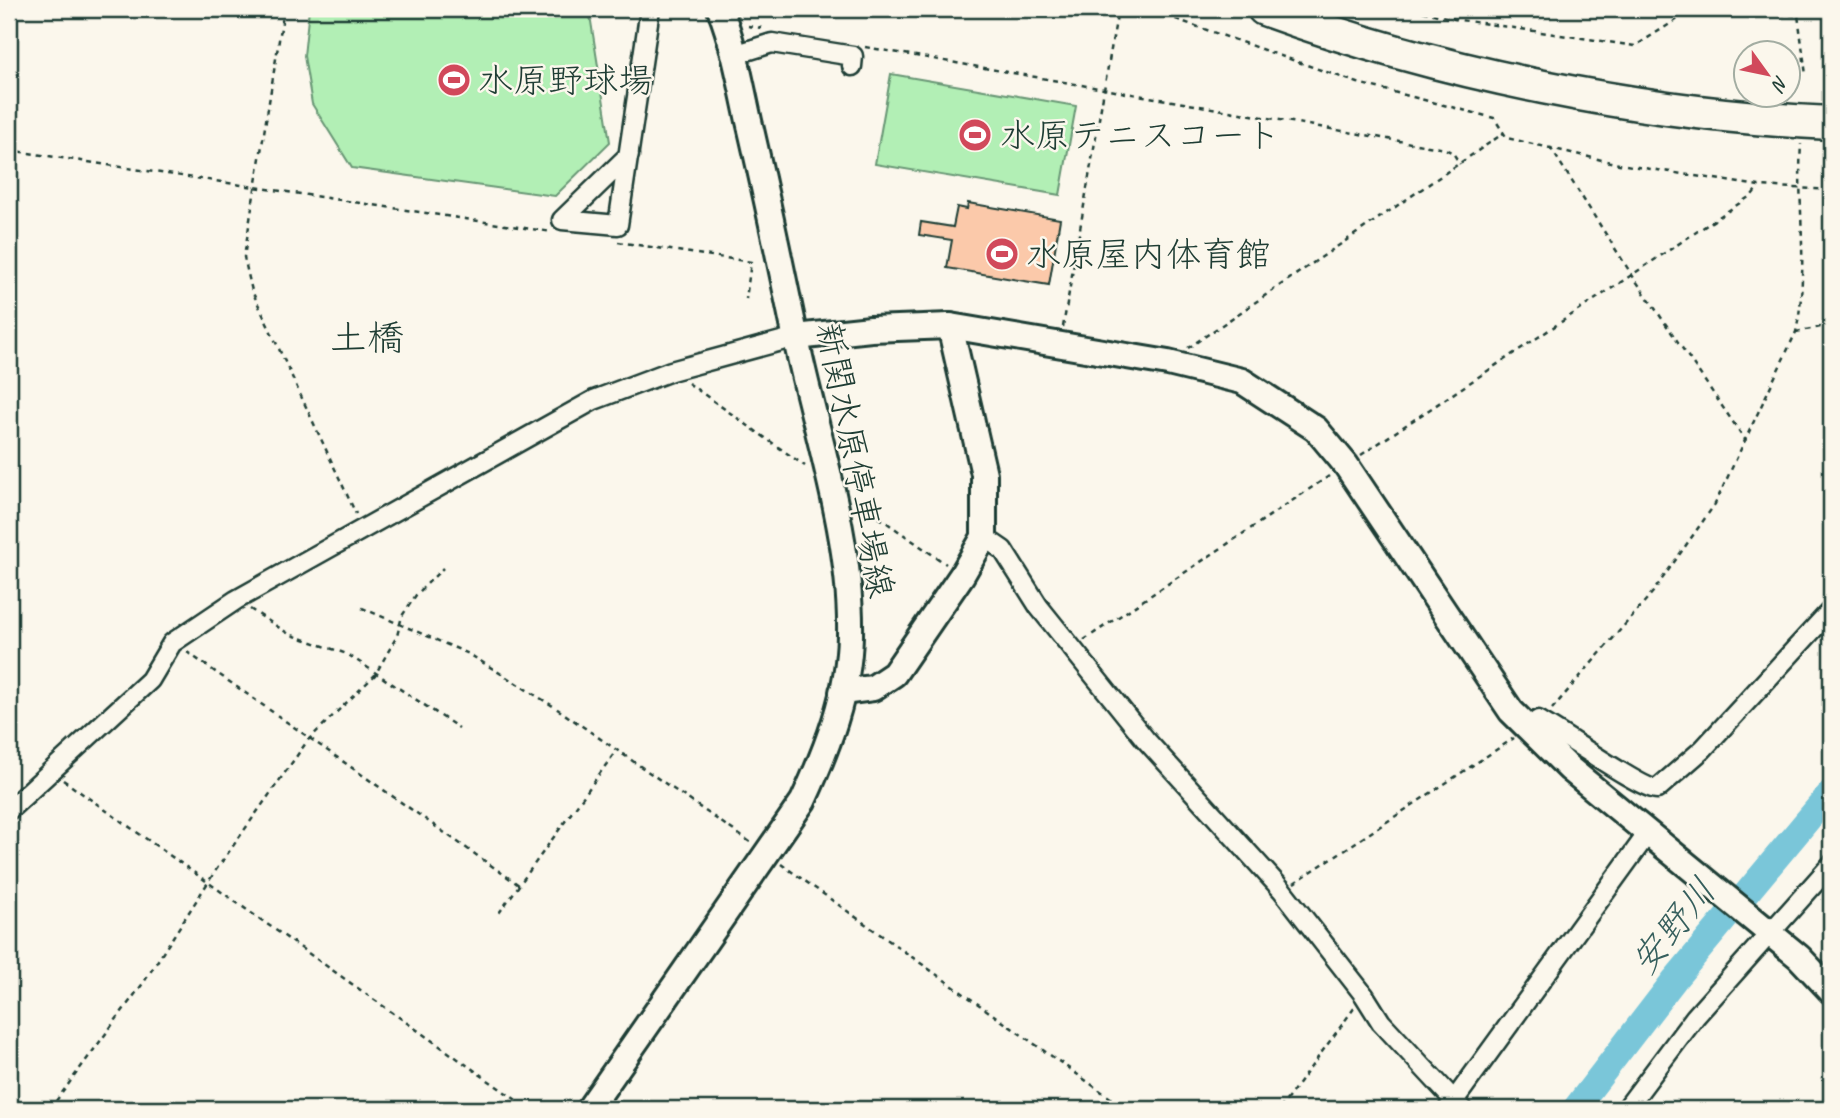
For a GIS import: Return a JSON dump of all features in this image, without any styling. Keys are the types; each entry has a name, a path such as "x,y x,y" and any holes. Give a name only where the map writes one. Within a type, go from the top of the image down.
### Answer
{"highway":[{"path":"1264,9 1398,52 1542,85 1749,119 1831,122"}],"street":[{"path":"629,155 562,220 618,225 629,155 650,9"},
{"name":"新関水原停車場線","path":"589,1109 803,801 828,748 842,692 850,637 848,581 724,18"},
{"path":"734,55 772,43 853,56 852,66"},
{"path":"842,692 873,688 894,674 962,576 984,537 984,474 950,326"},
{"path":"9,810 150,680 172,643 236,600 594,400 671,371 796,337 871,329 950,326 1168,363 1242,381 1315,429 1346,465 1493,689 1533,724 1570,769 1799,957 1831,991"},
{"path":"984,537 1003,550 1039,607 1145,739 1240,840 1364,995 1381,1022 1456,1106 1655,839"},
{"path":"1533,724 1569,736 1641,786 1657,789 1703,749 1831,610"},
{"path":"1626,1109 1762,926 1831,865"}],"path":[{"path":"284,9 244,257 252,290 365,530"},
{"path":"1060,344 1118,9"},
{"path":"1147,9 1358,83 1494,118 1507,138 1619,164 1759,186 1831,191"},
{"path":"1413,9 1454,19 1635,46 1689,12 1798,15 1807,75"},
{"path":"724,18 765,29"},
{"path":"860,46 1445,149 1453,153 1460,164"},
{"path":"1168,363 1504,133"},
{"path":"1282,890 1533,724 1560,702 1684,552 1716,503 1796,332 1802,304 1798,189 1802,143"},
{"path":"1550,147 1632,275 1746,441"},
{"path":"9,150 557,233"},
{"path":"1073,648 1752,195 1759,186"},
{"path":"612,241 751,262 746,299"},
{"path":"1796,332 1831,325"},
{"path":"50,1109 144,982 308,740 375,675 402,616 416,595 443,568"},
{"path":"236,600 289,635 347,654 459,728"},
{"path":"362,608 469,654 553,706 768,854 1126,1109"},
{"path":"172,643 519,886"},
{"path":"499,913 616,751"},
{"path":"51,772 529,1109"},
{"path":"1280,1109 1364,995"}],"green space":[{"name":"水原野球場","path":"309,9 589,9 610,142 555,196 352,168 312,104 304,56"},
{"name":"水原テニスコート","path":"891,74 1076,106 1060,195 875,164"}],"building":[{"name":"水原屋内体育館","path":"968,203 1060,219 1049,285 947,268 952,240 919,235 921,222 953,227 957,207 967,209"}],"waterway":[{"name":"安野川","path":"1575,1109 1675,979 1831,792"}],"place":[{"name":"水原野球場","path":"454,80"},
{"name":"水原テニスコート","path":"975,135"},
{"name":"水原屋内体育館","path":"1002,254"}],"district":[{"name":"土橋","path":"367,337"}]}
